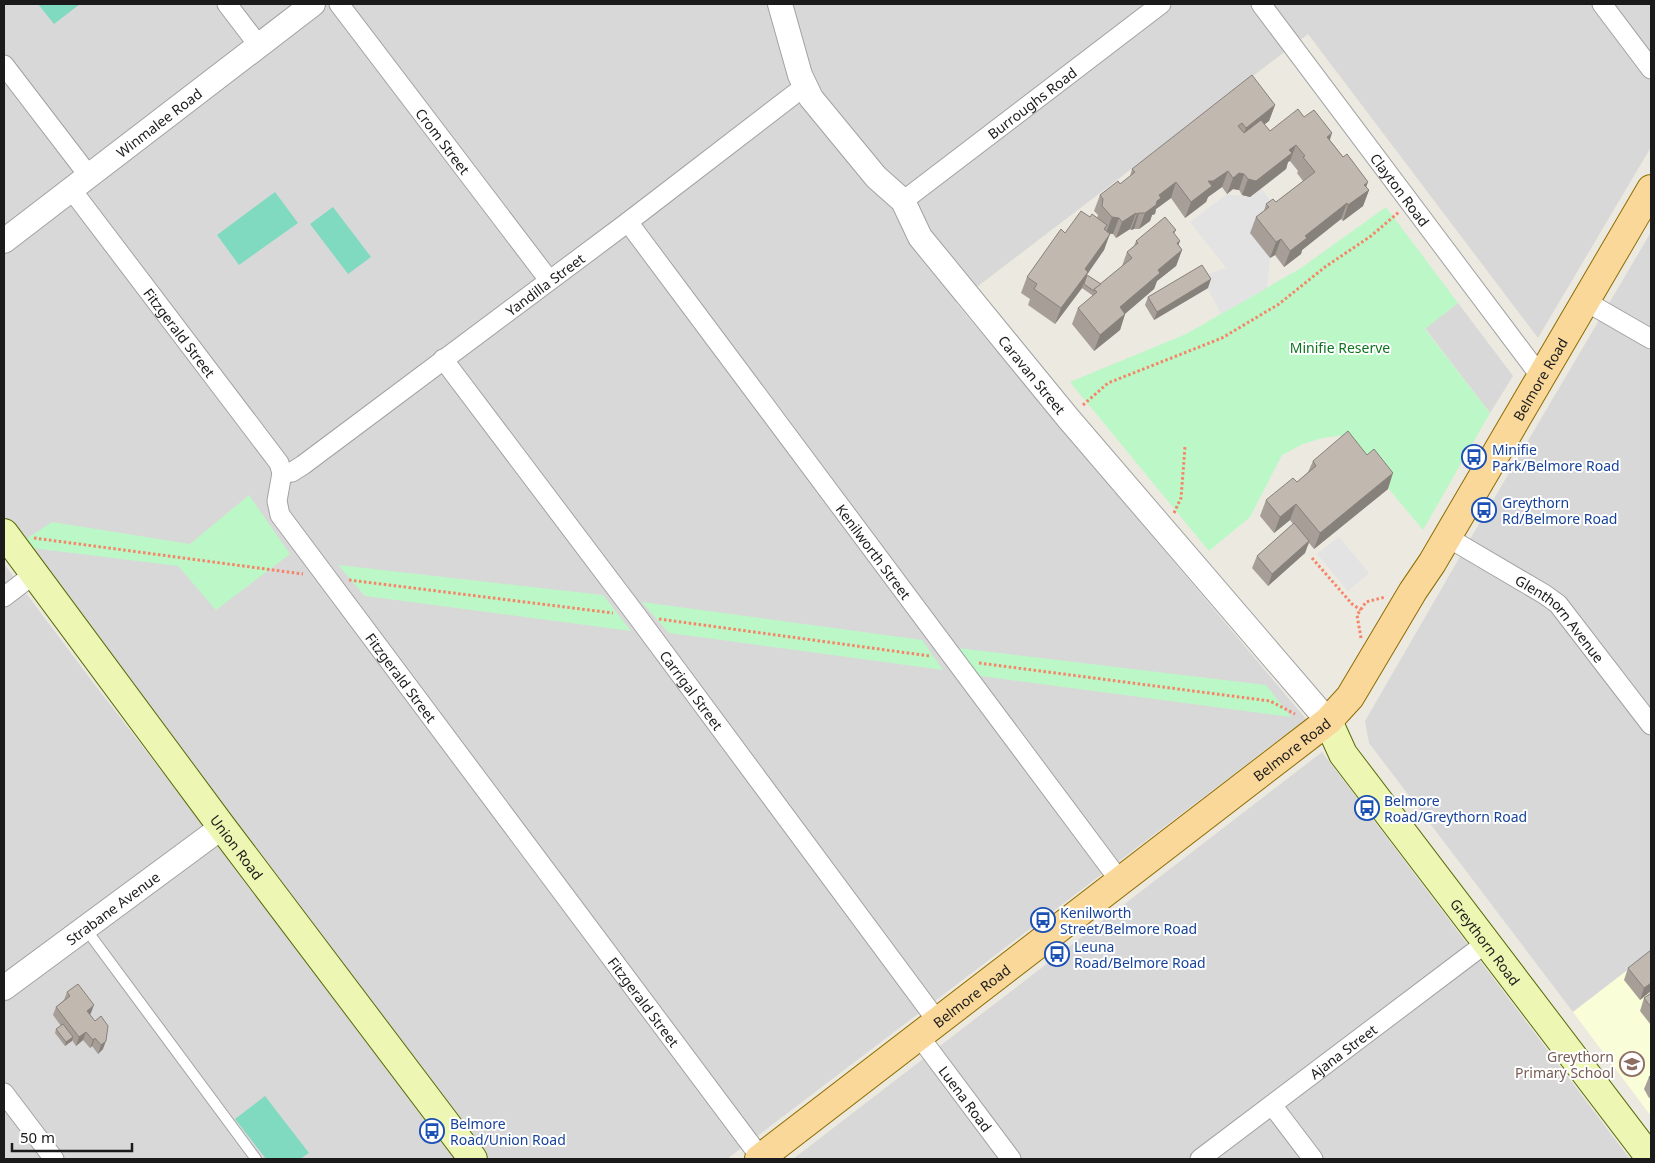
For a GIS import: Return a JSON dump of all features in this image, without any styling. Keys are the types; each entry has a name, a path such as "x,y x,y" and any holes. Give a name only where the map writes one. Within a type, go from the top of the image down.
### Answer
{"main road":[{"name":"Belmore Road","path":"760,1159 1328,721 1350,698 1447,537 1651,189"},
{"name":"Union Road","path":"4,533 222,827 473,1159"},
{"name":"Greythorn Road","path":"1328,721 1343,754 1651,1159"}],"street":[{"path":"226,4 259,46"},
{"name":"Winmalee Road","path":"4,242 314,4"},
{"name":"Crom Street","path":"339,4 549,280"},
{"name":"Caravan Street","path":"780,4 804,86 811,98 876,177 903,201 920,237 1068,418 1328,721"},
{"name":"Burroughs Road","path":"903,201 1161,4"},
{"name":"Clayton Road","path":"1261,4 1541,376"},
{"path":"1602,4 1651,69"},
{"name":"Fitzgerald Street","path":"4,65 80,183 279,463 282,474 277,501 280,515 760,1159"},
{"name":"Yandilla Street","path":"282,474 292,472 628,222 804,86"},
{"name":"Kenilworth Street","path":"628,222 1120,882"},
{"path":"1586,301 1651,339"},
{"name":"Carrigal Street","path":"443,359 637,616 928,1029"},
{"name":"Glenthorn Avenue","path":"1447,537 1558,604 1651,725"},
{"path":"4,597 34,574"},
{"name":"Strabane Avenue","path":"4,988 222,827"},
{"name":"Ajana Street","path":"1200,1159 1486,943"},
{"name":"Luena Road","path":"928,1029 1011,1159"},
{"path":"4,1093 54,1159"},
{"path":"1272,1105 1313,1159"}],"lane":[{"path":"84,928 256,1159"}],"path":[{"path":"1068,418 1108,383 1222,338 1279,304 1325,267 1371,236 1411,202"},
{"path":"1165,532 1181,498 1185,447"},
{"path":"1312,558 1352,604 1360,610 1366,602"}],"shaded area":[{"path":"4,4 1651,4 1651,147 1538,338 1308,34 956,303 1306,719 727,1159 489,1159 4,516"},
{"path":"1261,188 1278,211 1267,288 1221,314 1201,276 1226,268 1190,222 1227,194 1250,197"},
{"path":"1651,232 1651,952 1573,1012 1369,743 1365,721"},
{"path":"1458,303 1513,376 1490,413 1425,328"},
{"path":"1339,537 1369,573 1348,591 1317,554"},
{"path":"4,564 95,685 436,1126 458,1159 4,1159"},
{"path":"1322,752 1630,1159 793,1159"},
{"name":"Greythorn Primary School","path":"1651,952 1651,1116 1573,1012"}],"green space":[{"path":"38,4 80,4 54,24"},
{"path":"275,192 298,223 239,265 217,235"},
{"path":"333,207 371,257 348,274 310,224"},
{"name":"Minifie Reserve","path":"1386,207 1458,303 1425,329 1490,413 1423,530 1344,435 1322,438 1303,444 1282,455 1250,517 1209,551 1070,382 1186,334 1301,268"},
{"path":"249,495 290,554 216,610 178,566 32,548 23,541 52,522 190,544"},
{"path":"338,565 603,595 631,631 365,596"},
{"path":"642,602 922,640 943,670 669,633"},
{"path":"958,648 1266,685 1291,717 980,676"},
{"path":"265,1096 309,1153 300,1159 266,1159 235,1119"}],"building":[{"path":"1252,75 1275,105 1246,128 1242,123 1238,126 1244,133 1261,120 1270,131 1298,109 1304,117 1314,110 1332,133 1327,137 1343,157 1347,154 1368,182 1364,185 1369,190 1348,205 1347,203 1305,236 1307,238 1290,251 1281,239 1276,242 1256,217 1269,207 1266,204 1273,199 1276,202 1315,172 1296,145 1289,150 1292,153 1256,181 1248,179 1244,174 1239,173 1233,178 1228,171 1213,181 1208,181 1212,186 1191,202 1176,182 1159,195 1161,198 1157,201 1156,205 1145,213 1136,213 1122,222 1119,218 1112,217 1102,206 1103,199 1100,195 1118,181 1120,184 1135,172 1132,169"},
{"path":"1081,211 1090,217 1092,214 1107,225 1104,229 1110,234 1085,269 1088,272 1061,308 1034,289 1037,284 1027,277 1061,229 1065,233"},
{"path":"1165,217 1176,230 1173,232 1180,241 1177,243 1182,250 1158,270 1160,273 1120,307 1125,314 1100,335 1078,308 1097,292 1094,289 1132,258 1127,252 1138,243 1136,241"},
{"path":"1202,265 1211,279 1157,312 1148,297"},
{"path":"1087,275 1101,284 1094,291 1084,284"},
{"path":"1348,431 1367,455 1374,449 1393,473 1320,533 1296,504 1280,517 1266,500 1293,478 1297,482 1316,466 1313,461"},
{"path":"1294,523 1309,541 1272,574 1257,556"},
{"path":"1651,950 1651,983 1644,988 1628,968"},
{"path":"78,984 94,1005 87,1011 95,1021 101,1016 108,1026 106,1041 101,1045 86,1032 79,1037 56,1007 70,996 67,992"},
{"path":"1651,993 1651,1007 1644,998"},
{"path":"63,1024 73,1037 66,1042 56,1029"}],"place":[{"name":"Minifie Park/Belmore Road","path":"1474,457"},
{"name":"Greythorn Rd/Belmore Road","path":"1484,510"},
{"name":"Belmore Road/Greythorn Road","path":"1367,808"},
{"name":"Kenilworth Street/Belmore Road","path":"1043,920"},
{"name":"Leuna Road/Belmore Road","path":"1057,954"},
{"name":"Greythorn Primary School","path":"1632,1064"},
{"name":"Belmore Road/Union Road","path":"432,1131"}]}
